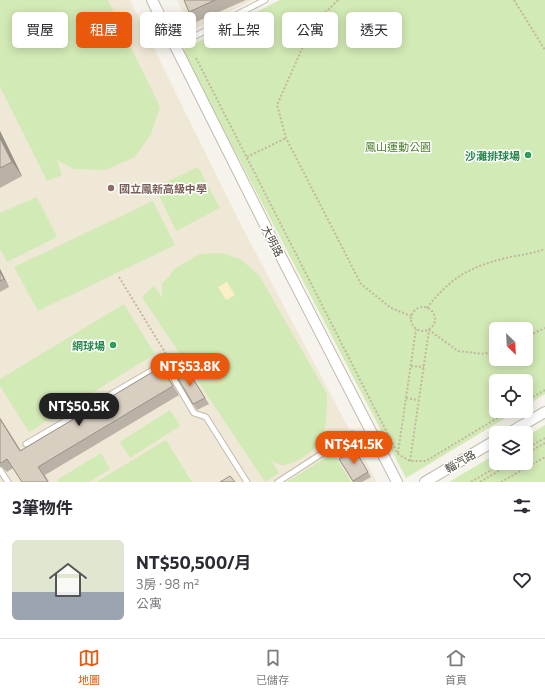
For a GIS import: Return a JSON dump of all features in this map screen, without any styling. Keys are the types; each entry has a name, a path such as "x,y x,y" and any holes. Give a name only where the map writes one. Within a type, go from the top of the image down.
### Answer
{"street":[{"name":"大明路","path":"152,0 158,12"},
{"name":"大明路","path":"177,48 272,239 396,482"},
{"path":"521,426 545,412"},
{"name":"輜汽路","path":"425,482 489,444"}],"lane":[{"path":"196,36 265,0"},
{"path":"26,444 170,360 175,380 194,412 206,418 247,482"},
{"path":"278,482 352,434"},
{"path":"0,470 8,482"}],"path":[{"path":"338,0 312,26 276,106 286,138 361,284 391,308 411,316"},
{"path":"514,0 545,50"},
{"path":"196,58 398,454 410,461 426,461 497,418"},
{"path":"247,157 286,138"},
{"path":"427,308 439,292 460,275 480,266 506,258 535,253 545,249"},
{"path":"119,277 170,360"},
{"path":"419,308 427,308 433,312 436,320 432,328 421,332 412,324 411,316 419,308"},
{"path":"533,334 545,328"},
{"path":"398,454 416,329"},
{"path":"410,461 429,330"},
{"path":"429,330 458,350 485,354 489,352"},
{"path":"411,366 424,367"},
{"path":"533,397 545,390"},
{"path":"406,398 418,400"},
{"path":"533,445 545,438"},
{"path":"533,450 545,443"},
{"path":"501,482 545,457"},
{"path":"471,482 491,470"},
{"path":"480,482 500,470"}],"shaded area":[{"path":"0,0 130,0 140,20 140,48 154,48 239,221 377,482 0,482"},
{"path":"177,0 253,0 229,12 204,12 204,24 196,28 196,12 183,12"}],"green space":[{"path":"0,0 108,0 114,12 76,12 76,48 131,48 160,107 151,134 135,157 105,170 74,169 57,160 62,175 47,181 0,87"},
{"name":"鳳山運動公園","path":"280,0 545,0 545,394 533,402 533,374 489,374 489,418 505,418 492,426 489,426 489,428 406,478 182,50 186,48 196,48 196,43 204,39 204,48 274,48 274,12 256,12"},
{"path":"198,167 220,208 176,231 155,187"},
{"path":"37,197 57,237 7,262 0,249 0,213"},
{"path":"153,201 175,245 38,311 14,267"},
{"path":"221,253 240,259 259,275 327,394 326,422 324,433 320,442 311,452 293,463 281,465 271,460 279,473 265,482 142,297 154,286 162,297 162,283 168,278 174,269 200,254"},
{"path":"124,304 155,354 29,432 0,386 0,379"},
{"path":"170,410 180,426 130,458 120,442"},
{"path":"545,425 545,482 449,482 489,458 489,470 533,470 533,433"},
{"path":"166,440 192,482 96,482"},
{"path":"101,453 110,469 89,482 58,482 57,480"},
{"path":"333,453 351,482 287,482"}],"sand":[{"path":"227,282 235,295 226,300 218,287"}],"building":[{"path":"184,0 215,0 189,12"},
{"path":"0,138 12,162 0,168"},
{"path":"0,272 4,279 0,281"},
{"path":"161,367 173,386 38,467 48,482 22,482 7,459 1,463 0,462 0,419 20,451"},
{"path":"187,369 205,398 193,404 176,375"},
{"path":"355,450 368,472 353,481 339,459"},
{"path":"230,476 235,482 220,482"}],"place":[{"name":"沙灘排球場","path":"528,155"},
{"name":"國立鳳新高級中學","path":"111,188"},
{"name":"網球場","path":"113,345"}]}
